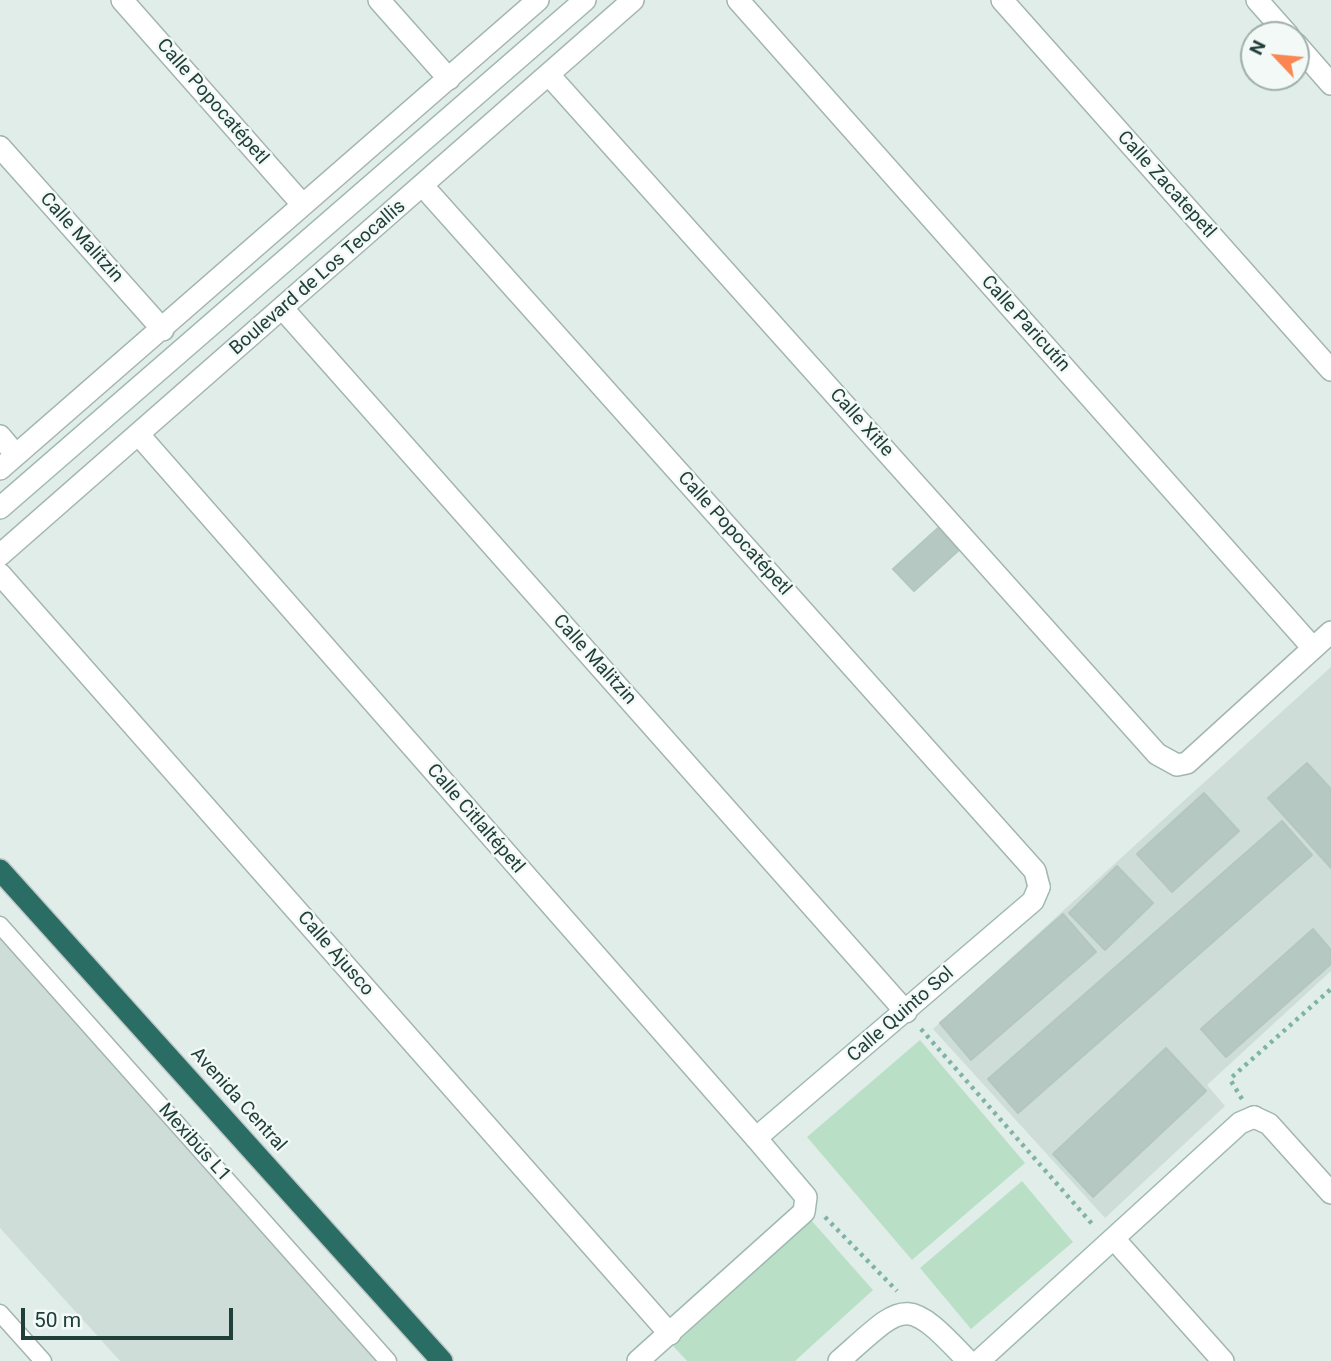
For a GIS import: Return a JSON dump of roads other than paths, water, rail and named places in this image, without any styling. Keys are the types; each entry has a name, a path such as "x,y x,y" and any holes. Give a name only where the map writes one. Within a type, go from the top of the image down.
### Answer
{"highway":[{"name":"Avenida Central","path":"0,870 442,1361"}],"street":[{"name":"Calle Popocatépetl","path":"122,0 302,204"},
{"path":"379,0 449,79"},
{"path":"0,436 8,462 163,330 302,204 538,0"},
{"name":"Boulevard de Los Teocallis","path":"0,508 585,0"},
{"name":"Boulevard de Los Teocallis","path":"0,555 633,0"},
{"name":"Calle Paricutín","path":"738,0 1312,648"},
{"name":"Calle Zacatepetl","path":"1002,0 1331,370"},
{"path":"1257,0 1276,21"},
{"path":"1310,60 1331,84"},
{"name":"Calle Xitle","path":"549,75 1157,754 1177,765 1196,757 1312,648"},
{"name":"Calle Malitzin","path":"0,147 163,330"},
{"name":"Calle Popocatépetl","path":"422,186 1035,871 1040,887"},
{"name":"Calle Malitzin","path":"283,309 906,1012"},
{"name":"Calle Citlaltépetl","path":"139,435 756,1138 806,1201 797,1221 670,1334"},
{"name":"Calle Ajusco","path":"0,574 670,1334"},
{"path":"1312,648 1331,632"},
{"name":"Calle Quinto Sol","path":"756,1138 1033,901 1040,887"},
{"path":"979,1361 1241,1123 1254,1117 1269,1124 1331,1193"},
{"path":"1112,1242 1223,1361"},
{"path":"839,1361 885,1321 897,1314 916,1315 968,1361"},
{"path":"639,1361 670,1334"}],"lane":[{"name":"Mexibús L1","path":"0,925 388,1361"},
{"path":"0,1313 43,1361"}]}
